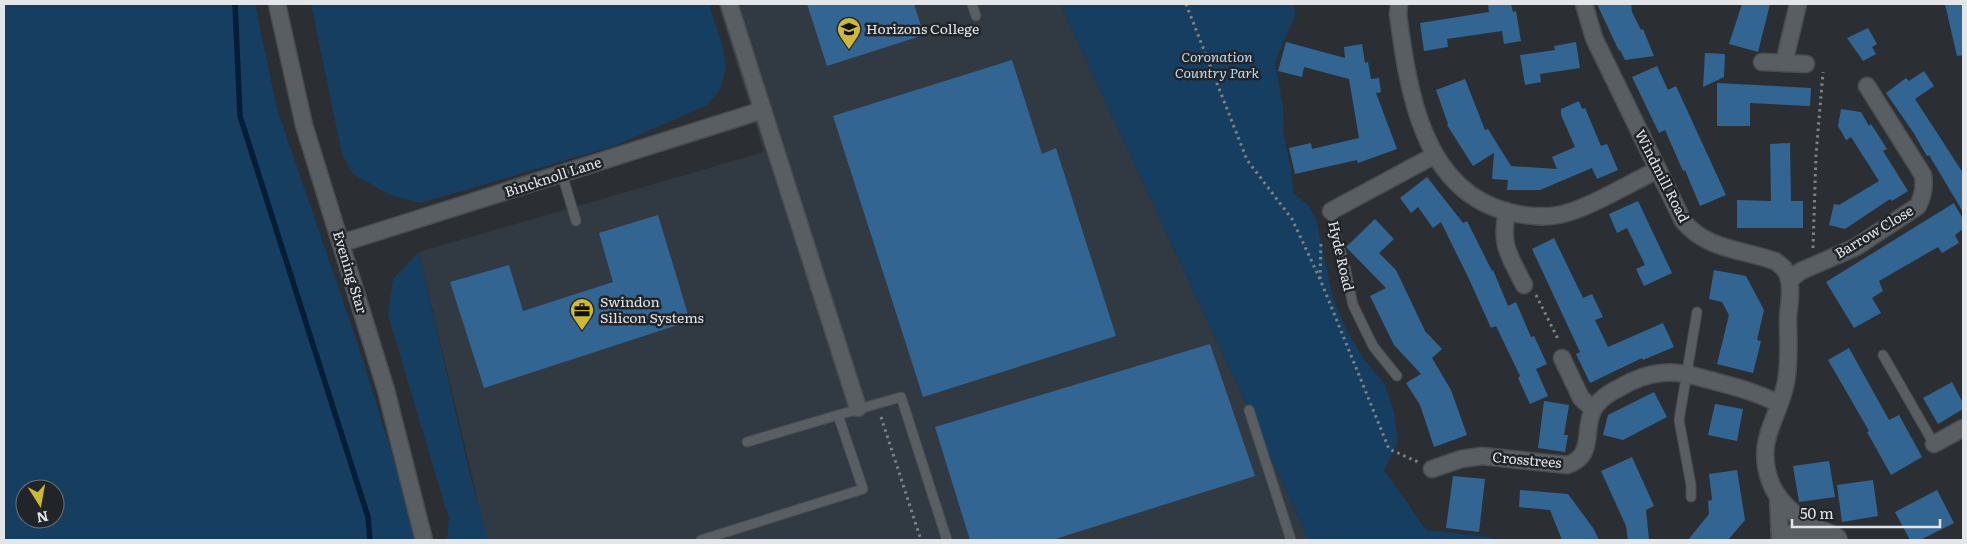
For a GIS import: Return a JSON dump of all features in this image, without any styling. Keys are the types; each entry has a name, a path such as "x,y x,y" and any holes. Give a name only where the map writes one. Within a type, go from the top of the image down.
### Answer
{"street":[{"name":"Evening Star","path":"277,4 304,125 386,390 424,540"},
{"path":"729,4 858,408"},
{"path":"1399,4 1398,14 1408,83 1419,118 1435,154 1454,180 1480,202 1506,211 1532,216 1559,215 1587,205 1658,170"},
{"name":"Windmill Road","path":"1584,4 1594,38 1683,221 1692,232 1712,244 1775,262 1781,266 1789,280"},
{"path":"1784,63 1798,4"},
{"path":"1762,62 1806,64"},
{"name":"Barrow Close","path":"1789,280 1802,271 1849,250 1879,232 1918,206 1923,194 1923,175 1867,86"},
{"name":"Bincknoll Lane","path":"342,243 763,110"},
{"name":"Hyde Road","path":"1331,212 1435,154"},
{"path":"1506,211 1504,238 1506,250 1524,285"},
{"path":"1789,280 1786,384 1765,445 1767,471 1771,484 1778,496 1830,538"},
{"path":"1562,358 1581,398 1593,409 1609,394 1644,377 1663,373 1688,374 1740,387 1779,404"},
{"name":"Crosstrees","path":"1432,469 1461,459 1482,456 1567,465 1574,463 1581,456 1585,448 1593,409"},
{"path":"1934,444 1963,428"},
{"path":"1778,496 1780,540"},
{"path":"1787,540 1804,532 1830,538"}],"lane":[{"path":"972,4 976,16"},
{"path":"562,174 576,221"},
{"name":"Hyde Road","path":"1331,212 1344,262 1350,296 1357,317 1380,357 1397,376"},
{"path":"1691,497 1679,420 1697,312"},
{"path":"1883,355 1934,444"},
{"path":"748,442 858,408 901,397 947,540"},
{"path":"1249,410 1291,540"},
{"path":"701,540 863,489 838,415"}],"path":[{"path":"1186,4 1247,160 1292,219 1320,280 1389,448 1432,469"},
{"path":"1806,64 1823,66 1816,155 1812,266"},
{"path":"1524,285 1538,297 1560,341 1562,358"},
{"path":"858,408 881,416 920,540"}],"shaded area":[{"path":"718,4 1060,4 1309,540 487,540 419,252 764,152"}],"green space":[{"path":"4,4 255,4 277,109 354,333 405,495 416,540 4,540"},
{"path":"311,4 709,4 723,48 726,68 720,90 707,105 614,146 421,203 390,195 353,174 342,154"},
{"name":"Coronation Country Park","path":"1060,4 1294,4 1295,16 1275,62 1283,108 1284,137 1291,169 1293,193 1308,205 1316,219 1333,298 1347,331 1361,355 1385,385 1394,412 1398,441 1384,470 1426,530 1499,540 1309,540"},
{"path":"419,252 471,479 489,540 447,540 449,519 388,315 393,279"}],"building":[{"name":"Horizons College","path":"807,4 914,4 924,35 827,66"},
{"path":"1511,4 1513,12 1516,11 1521,41 1504,44 1502,31 1447,39 1448,47 1424,51 1420,23 1489,12 1488,5"},
{"path":"1597,4 1631,4 1632,12 1641,30 1643,29 1654,56 1625,60"},
{"path":"1742,4 1770,4 1758,52 1729,44"},
{"path":"1945,4 1963,4 1963,55 1957,56"},
{"path":"1868,28 1877,44 1872,47 1876,54 1863,61 1847,38"},
{"path":"1286,42 1345,58 1344,47 1362,44 1365,63 1368,62 1371,79 1379,78 1381,92 1376,93 1397,149 1358,163 1357,160 1295,174 1289,148 1311,143 1312,149 1359,138 1349,79 1304,67 1302,77 1278,71"},
{"path":"1576,42 1580,68 1540,74 1541,82 1525,85 1520,55 1555,50 1554,46"},
{"path":"1705,53 1725,54 1724,77 1703,87"},
{"path":"1012,60 1042,154 1056,148 1116,336 923,397 833,116"},
{"path":"1657,66 1668,90 1676,86 1726,195 1700,206 1665,130 1659,133 1632,77"},
{"path":"1924,71 1934,86 1915,99 1963,173 1963,212 1929,155 1927,156 1886,93 1906,78 1909,81"},
{"path":"1465,79 1485,130 1488,129 1511,166 1557,169 1552,157 1575,147 1561,115 1561,109 1579,101 1582,109 1585,108 1601,146 1607,144 1618,170 1597,179 1592,168 1540,190 1507,190 1508,180 1492,179 1494,153 1473,166 1447,125 1436,90"},
{"path":"1717,83 1811,88 1810,106 1750,103 1750,126 1717,126"},
{"path":"1841,109 1861,112 1869,126 1871,124 1887,149 1883,151 1908,191 1892,201 1890,199 1845,229 1829,225 1834,204 1839,205 1879,181 1851,137 1846,140 1838,126"},
{"path":"1790,143 1791,201 1803,201 1803,228 1737,228 1737,200 1771,201 1770,144"},
{"path":"1427,177 1463,223 1467,221 1493,270 1508,306 1516,302 1531,337 1534,336 1547,364 1536,369 1548,396 1530,404 1518,378 1520,376 1496,326 1491,328 1441,222 1433,228 1418,207 1411,213 1400,198"},
{"path":"1638,201 1672,273 1644,286 1636,269 1645,265 1627,228 1617,233 1609,214"},
{"path":"1954,203 1963,219 1963,229 1955,235 1959,243 1942,253 1938,247 1879,281 1883,291 1872,298 1881,313 1854,328 1826,282"},
{"path":"658,215 690,321 484,388 450,282 509,265 523,311 613,282 599,233"},
{"path":"1375,219 1394,239 1379,253 1396,270 1425,331 1442,349 1432,358 1451,390 1467,435 1434,447 1420,405 1406,383 1421,374 1394,345 1370,296 1386,288 1346,247"},
{"path":"1554,238 1583,298 1592,294 1603,317 1595,320 1608,347 1663,323 1674,347 1643,360 1642,358 1590,383 1576,354 1580,352 1532,249"},
{"path":"1714,270 1746,276 1764,310 1757,340 1761,341 1753,373 1717,364 1729,315 1722,302 1709,299"},
{"path":"1210,344 1255,476 1052,540 970,540 935,427"},
{"path":"1849,348 1889,420 1899,415 1922,457 1891,475 1867,432 1869,431 1828,360"},
{"path":"1952,382 1963,403 1963,409 1938,424 1923,398"},
{"path":"1654,392 1667,417 1623,440 1603,435 1608,415"},
{"path":"1544,401 1569,405 1564,435 1568,435 1565,452 1538,448"},
{"path":"1715,404 1743,409 1737,441 1708,435"},
{"path":"1632,457 1654,506 1646,510 1649,540 1628,540 1626,526 1601,471"},
{"path":"1829,461 1835,497 1799,502 1793,466"},
{"path":"1737,470 1745,520 1728,540 1688,540 1709,514 1708,501 1712,500 1709,474"},
{"path":"1453,476 1485,479 1479,532 1446,528"},
{"path":"1873,480 1878,516 1842,522 1837,485"},
{"path":"1520,490 1568,494 1593,528 1599,540 1562,540 1550,510 1519,507"},
{"path":"1937,490 1954,523 1920,540 1910,540 1895,512"}],"waterway":[{"path":"235,4 240,116 368,517 370,540"}],"place":[{"name":"Horizons College","path":"849,50"},
{"name":"Swindon Silicon Systems","path":"582,331"}]}
